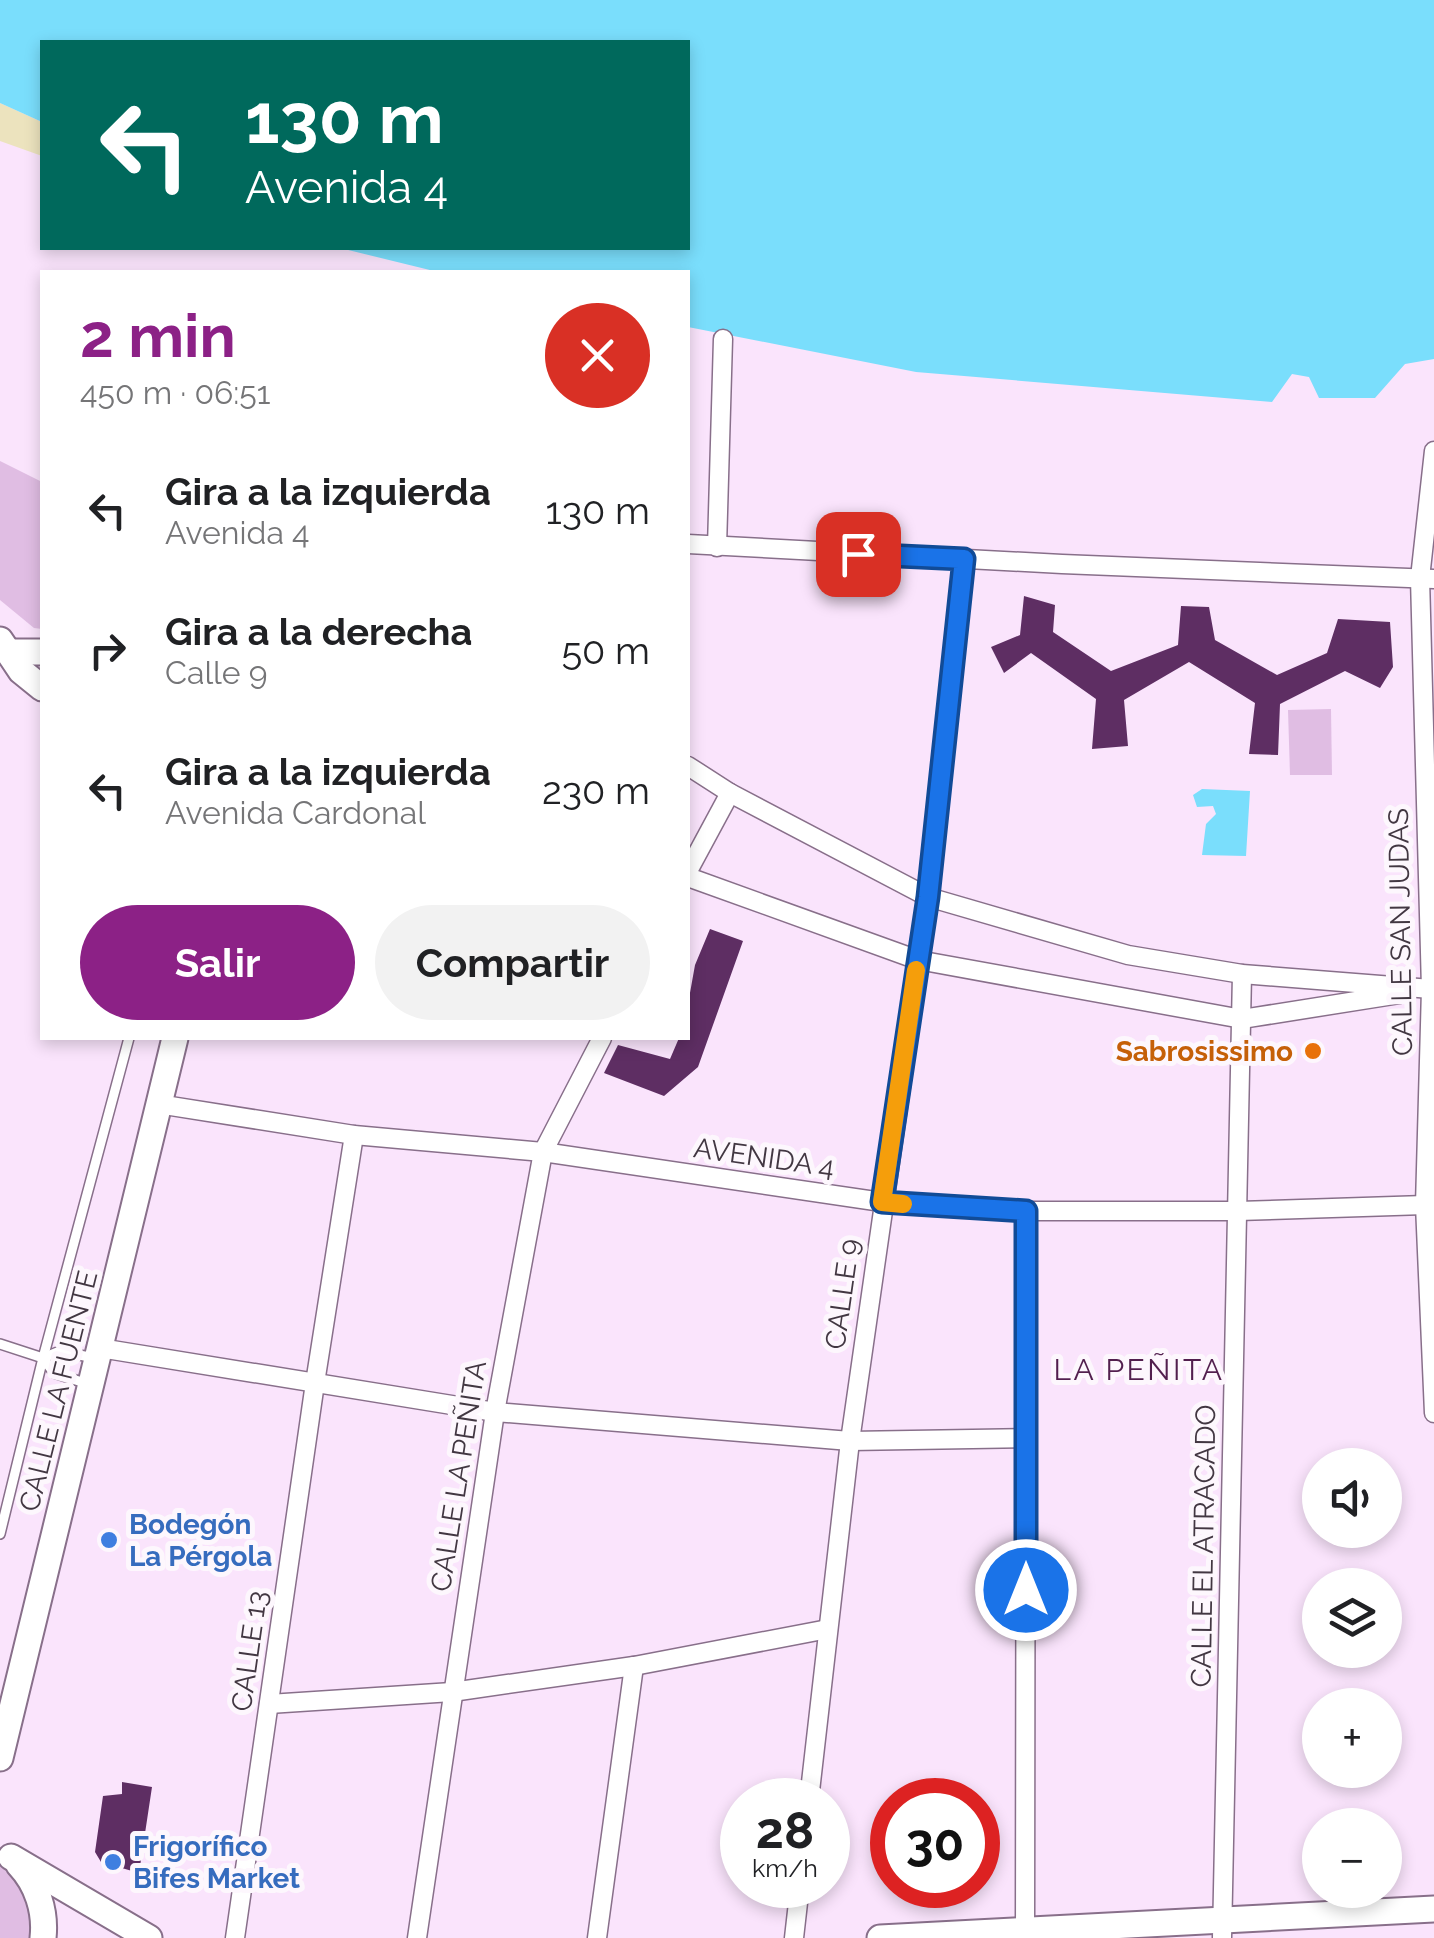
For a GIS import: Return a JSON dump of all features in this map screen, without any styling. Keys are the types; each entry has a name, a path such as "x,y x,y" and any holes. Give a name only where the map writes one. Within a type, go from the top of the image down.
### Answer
{"main road":[{"path":"4,646 40,652"},
{"path":"4,646 21,671 40,686"},
{"name":"CALLE LA FUENTE","path":"0,1758 175,1040"},
{"path":"5,1853 36,1890 43,1910 43,1938"},
{"path":"5,1853 149,1938"},
{"path":"880,1938 1222,1929 1434,1909"}],"street":[{"path":"717,547 723,339"},
{"name":"CALLE SAN JUDAS","path":"1434,451 1427,579 1432,989 1425,1205 1434,1413"},
{"path":"690,544 1427,579"},
{"name":"CALLE 9","path":"811,1778 850,1441 928,897 964,559"},
{"path":"690,767 928,897 1128,955 1242,974 1432,989"},
{"path":"690,870 730,792"},
{"path":"690,875 918,960 1242,1019 1432,989"},
{"name":"CALLE EL ATRACADO","path":"1222,1929 1242,974"},
{"name":"CALLE LA PEÑITA","path":"417,1938 495,1412 542,1152 601,1040"},
{"name":"AVENIDA 4","path":"158,1104 354,1135 542,1152 882,1202 1026,1211 1238,1211 1425,1205"},
{"name":"CALLE 13","path":"235,1938 314,1383 354,1135"},
{"path":"1025,1934 1026,1211"},
{"path":"99,1353 495,1412 850,1441 1026,1438"},
{"path":"269,1704 452,1692 634,1666 828,1629"},
{"path":"597,1938 634,1666"},
{"path":"794,1938 797,1908"}],"lane":[{"path":"0,1534 128,1040"},
{"path":"0,1344 43,1358 54,1374 90,1384"},
{"path":"43,1358 60,1351 99,1353"}],"shaded area":[{"path":"0,461 40,481 40,629 0,600"},
{"path":"1331,709 1332,775 1290,775 1288,710"},
{"path":"0,1866 24,1898 31,1938 0,1938"}],"sand":[{"path":"0,103 40,121 40,155 0,141"}],"water":[{"path":"0,0 1434,0 1434,359 1405,364 1375,398 1319,398 1309,377 1292,374 1272,402 916,372 690,327 690,270 430,270 348,250 690,250 690,40 40,40 40,121 0,103"},
{"path":"1202,789 1250,791 1246,856 1202,855 1206,824 1216,814 1213,806 1197,807 1193,795"}],"building":[{"path":"1024,596 1055,605 1053,632 1111,671 1178,645 1181,606 1209,607 1215,640 1277,675 1327,653 1338,619 1390,622 1393,667 1380,688 1345,671 1280,704 1278,755 1249,754 1255,703 1189,662 1124,700 1128,746 1092,749 1096,699 1031,653 1004,673 991,647 1020,635"},
{"path":"710,929 743,941 698,1067 664,1096 604,1073 618,1045 670,1059 678,1040 690,1040 690,993 695,965"},
{"path":"122,1782 152,1787 139,1873 101,1862 95,1852 103,1796 122,1794"}],"slow traffic":[{"path":"903,1204 882,1202 916,970"}],"place":[{"name":"Sabrosissimo","path":"1313,1051"},
{"name":"Bodegón La Pérgola","path":"109,1540"},
{"name":"Frigorífico Bifes Market","path":"113,1862"}],"district":[{"name":"LA PEÑITA","path":"1139,1370"}],"route":[{"path":"858,554 964,559 928,897 882,1202 1026,1211 1026,1590"}]}
